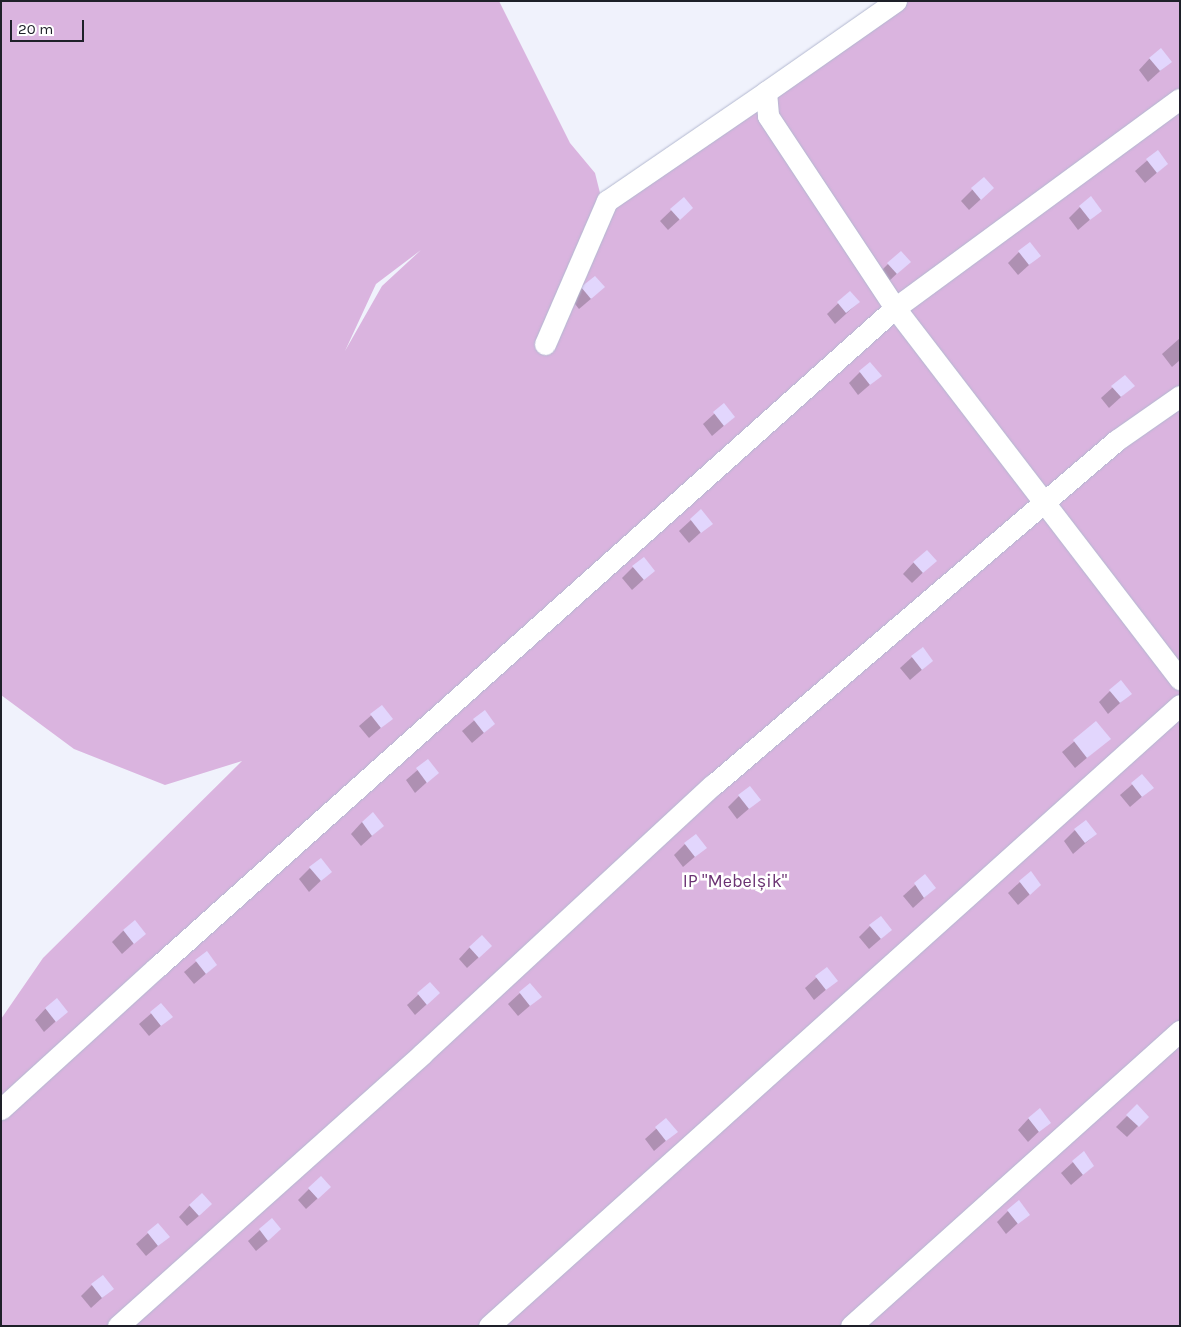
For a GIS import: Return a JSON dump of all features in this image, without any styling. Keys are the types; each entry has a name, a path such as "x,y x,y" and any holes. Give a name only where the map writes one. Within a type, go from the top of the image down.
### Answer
{"street":[{"path":"545,344 606,201 896,1"},
{"path":"766,92 768,116 895,308 1180,679"},
{"path":"1,1109 895,308 1180,100"},
{"path":"118,1326 422,1054 713,785 1117,440 1180,396"},
{"path":"489,1326 1180,705"},
{"path":"851,1326 1180,1031"}],"green space":[{"name":"IP \"Mebelșik\"","path":"1,1 499,1 570,143 595,173 601,197 880,1 1180,1 1180,1326 1,1326 1,1019 43,958 242,761 165,785 74,749 1,695","holes":["421,250 382,286 345,351 376,284"]}],"building":[{"path":"1161,48 1172,62 1160,71 1149,58"},
{"path":"1158,150 1168,164 1157,173 1146,159"},
{"path":"984,177 994,188 981,200 971,188"},
{"path":"1091,196 1102,211 1090,220 1079,206"},
{"path":"684,197 693,208 680,220 670,209"},
{"path":"1030,242 1041,256 1029,265 1018,251"},
{"path":"901,251 911,262 897,274 887,263"},
{"path":"595,276 605,287 591,299 581,287"},
{"path":"850,291 860,302 846,313 837,302"},
{"path":"870,362 882,376 870,385 859,371"},
{"path":"1125,375 1135,386 1121,397 1111,386"},
{"path":"724,403 735,417 724,426 713,412"},
{"path":"701,509 713,524 701,533 690,519"},
{"path":"927,550 937,561 923,573 913,562"},
{"path":"644,557 655,571 644,580 632,566"},
{"path":"923,647 933,661 922,670 911,656"},
{"path":"1121,680 1132,694 1120,703 1109,690"},
{"path":"382,705 393,719 381,728 370,714"},
{"path":"485,710 495,724 484,733 473,719"},
{"path":"1096,721 1111,739 1087,758 1073,740"},
{"path":"428,759 439,773 427,783 416,768"},
{"path":"1142,774 1154,788 1142,797 1131,783"},
{"path":"750,786 761,800 749,809 738,795"},
{"path":"373,812 384,826 372,836 362,822"},
{"path":"1086,820 1097,834 1085,843 1074,829"},
{"path":"696,834 707,848 695,857 684,843"},
{"path":"321,858 332,872 321,881 309,867"},
{"path":"1031,871 1041,885 1030,895 1019,881"},
{"path":"925,874 936,888 924,898 914,883"},
{"path":"881,916 892,930 881,939 869,925"},
{"path":"135,920 146,934 134,944 123,930"},
{"path":"482,935 492,946 479,958 469,947"},
{"path":"207,951 217,965 206,974 195,960"},
{"path":"827,967 838,981 826,990 815,976"},
{"path":"430,982 440,993 427,1005 417,993"},
{"path":"530,983 542,997 530,1006 519,992"},
{"path":"57,998 68,1012 56,1022 45,1008"},
{"path":"161,1003 173,1017 161,1026 150,1012"},
{"path":"1137,1104 1149,1117 1139,1127 1126,1115"},
{"path":"1040,1108 1051,1123 1039,1132 1028,1118"},
{"path":"666,1118 678,1132 666,1141 655,1127"},
{"path":"1084,1151 1094,1166 1083,1175 1072,1161"},
{"path":"321,1176 331,1187 318,1199 308,1188"},
{"path":"202,1193 212,1204 199,1216 189,1205"},
{"path":"1019,1200 1030,1215 1018,1224 1007,1210"},
{"path":"272,1218 281,1229 268,1241 259,1229"},
{"path":"158,1223 170,1237 158,1246 147,1232"},
{"path":"103,1275 114,1289 102,1298 91,1284"}]}
